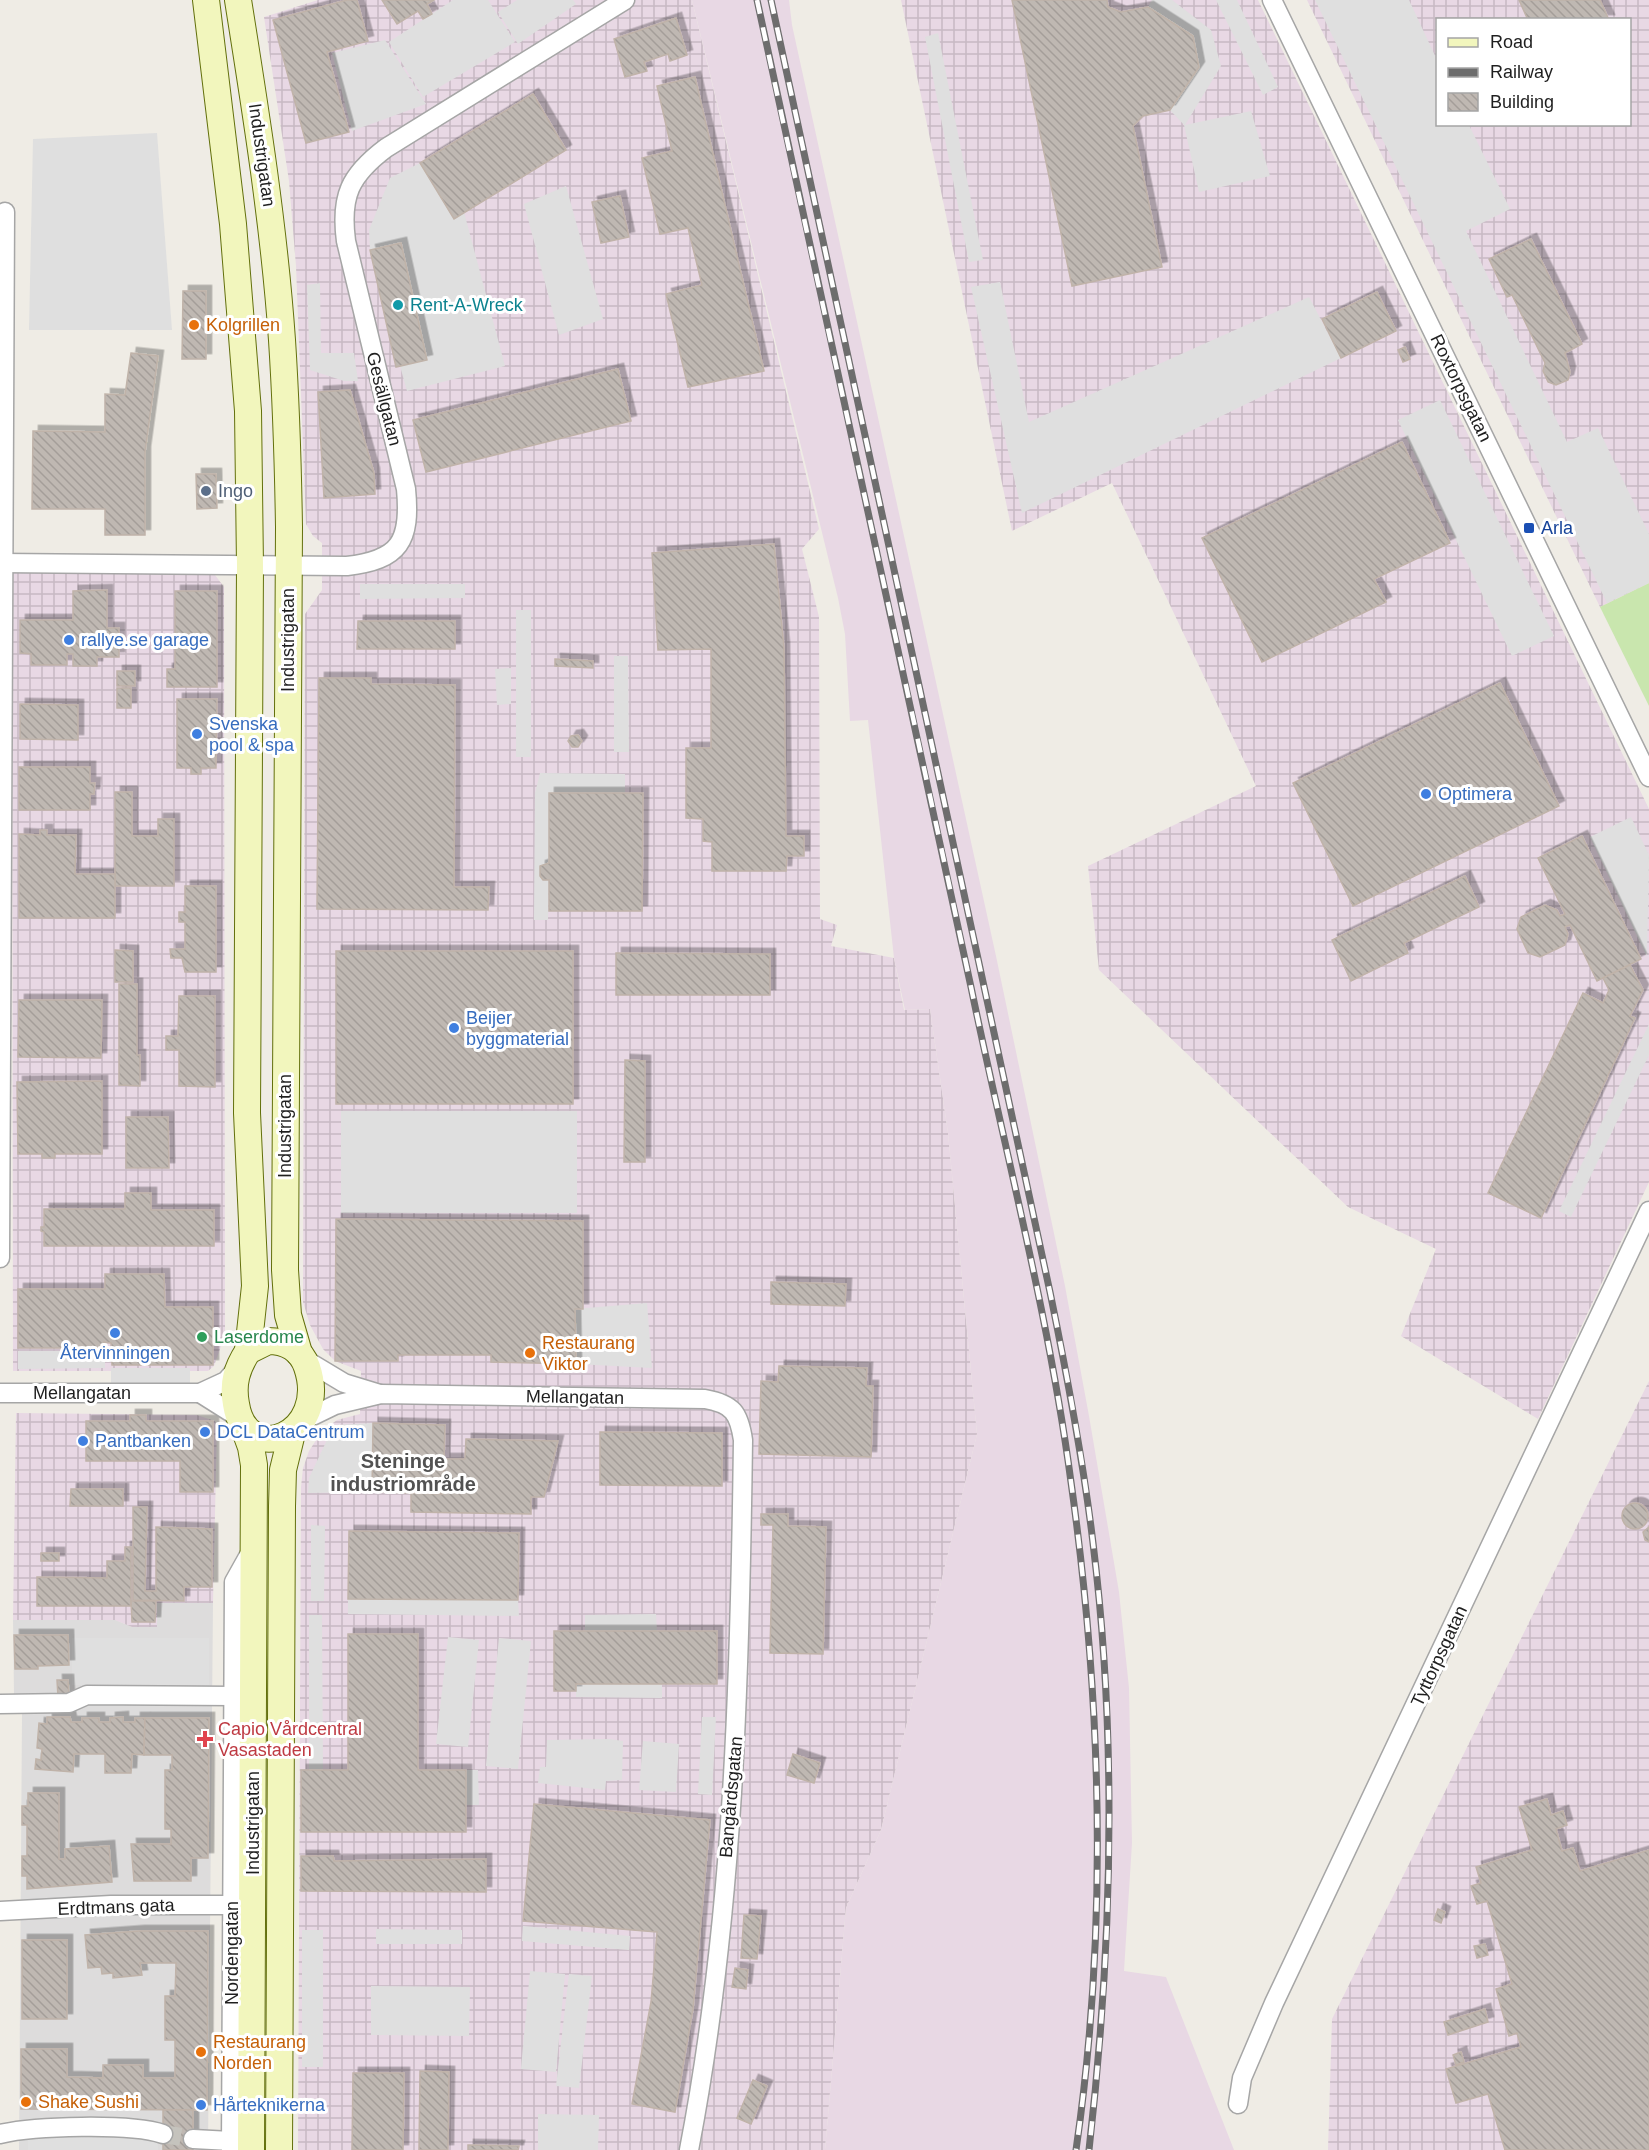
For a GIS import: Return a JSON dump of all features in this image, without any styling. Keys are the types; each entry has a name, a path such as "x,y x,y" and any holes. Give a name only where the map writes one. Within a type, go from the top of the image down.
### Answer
{"main road":[{"name":"Industrigatan","path":"206,0 224,134 242,317 248,411 250,566 247,1113 255,1286 243,1358"},
{"name":"Industrigatan","path":"238,0 258,127 279,305 287,438 289,567 285,1270 288,1315 301,1356"},
{"path":"276,1341 288,1344 301,1356 311,1391 308,1410 297,1427 279,1438 263,1438 254,1435 241,1421 234,1395 243,1358 258,1344 276,1341"},
{"name":"Industrigatan","path":"238,2147 254,1546 254,1465 241,1421"},
{"name":"Industrigatan","path":"279,2150 282,1496 283,1470 297,1427"}],"street":[{"name":"Gesällgatan","path":"2,563 347,566 376,560 397,549 406,531 406,489 346,241 343,219 345,196 364,166 386,148 625,0"},
{"name":"Roxtorpsgatan","path":"1272,0 1649,777"},
{"path":"0,1258 5,212"},
{"name":"Tyttorpsgatan","path":"1238,2104 1242,2078 1274,2003 1649,1211"},
{"name":"Mellangatan","path":"301,1356 344,1383 381,1394"},
{"name":"Mellangatan","path":"0,1393 200,1393 226,1381 243,1358"},
{"path":"200,1393 241,1421"},
{"name":"Mellangatan","path":"297,1427 335,1405 381,1394 705,1399 730,1407 740,1422 743,1440"},
{"name":"Bangårdsgatan","path":"689,2150 713,2009 731,1813 739,1702 743,1440"},
{"name":"Nordengatan","path":"238,2147 232,1905 234,1582 242,1563 254,1546"},
{"path":"0,1704 69,1703 87,1695 234,1696"},
{"name":"Erdtmans gata","path":"0,1911 121,1905 232,1905"},
{"path":"6,2139 21,2128 132,2129 163,2134"},
{"path":"193,2139 238,2147"}],"shaded area":[{"path":"318,0 692,0 819,529 802,549 819,617 820,919 837,925 831,946 894,958 904,1010 930,1009 948,1133 977,1434 881,1830 846,1908 825,2150 298,2150 301,1487 303,1468 309,1451 322,1431 337,1420 360,1414 361,1371 335,1361 323,1349 310,1325 303,1302 305,614 322,590 322,543 313,536 306,524 296,266 289,181 264,17"},
{"path":"453,0 488,0 515,42 423,97 389,42"},
{"path":"517,0 573,0 576,4 518,44 498,12"},
{"path":"692,0 789,0 792,25 996,956 1065,1286 1119,1592 1129,1688 1132,1843 1124,1971 1166,1977 1234,2150 825,2150 846,1908 881,1830 977,1434 948,1133 930,1009 905,1010 894,958 868,720 850,721 845,634 838,598"},
{"path":"901,0 1258,0 1649,809 1649,1182 1538,1419 1401,1336 1436,1249 1348,1207 1099,970 1088,866 1256,786 1112,483 1012,531"},
{"path":"1152,0 1172,0 1211,30 1221,66 1185,125 1251,111 1270,176 1199,192 1184,125 1170,110 1199,67 1148,7"},
{"path":"1216,0 1237,0 1278,87 1263,95"},
{"path":"1307,0 1649,0 1649,583 1600,607"},
{"path":"1315,0 1409,0 1436,58 1436,126 1469,126 1510,209 1466,231 1567,442 1598,428 1649,534 1649,583 1607,603"},
{"path":"938,33 983,260 969,262 925,37"},
{"path":"385,40 426,104 352,131 332,53"},
{"path":"157,133 172,330 29,330 33,139"},
{"path":"420,163 453,218 464,212 505,366 407,391 400,366 427,360 401,244 370,250 369,230 390,178"},
{"path":"566,186 603,319 559,335 524,204"},
{"path":"1000,282 1029,422 1309,297 1341,358 1022,513 971,287"},
{"path":"320,283 321,353 354,353 358,381 344,381 310,370 307,285"},
{"path":"1440,400 1554,636 1512,656 1398,420"},
{"path":"12,572 215,575 224,587 225,1335 214,1366 208,1371 13,1371"},
{"path":"360,584 465,584 465,598 360,599"},
{"path":"516,610 531,610 531,757 516,757"},
{"path":"614,656 628,656 629,752 614,752"},
{"path":"511,668 511,704 497,705 495,669"},
{"path":"540,773 625,774 625,793 549,793 549,863 540,866 540,876 549,880 548,920 534,920 535,793"},
{"path":"1631,817 1649,855 1647,957 1590,837"},
{"path":"1649,1024 1649,1055 1571,1217 1559,1211"},
{"path":"341,1111 577,1111 577,1213 341,1213"},
{"path":"647,1303 652,1368 576,1364 575,1309"},
{"path":"18,1351 105,1351 105,1368 18,1369"},
{"path":"111,1368 190,1368 190,1384 111,1383"},
{"path":"1649,1381 1649,2150 1328,2150 1332,2019"},
{"path":"16,1413 197,1415 215,1421 217,1426 213,1603 157,1603 157,1627 132,1627 115,1620 13,1620"},
{"path":"373,1423 372,1492 308,1493 309,1478 334,1425"},
{"path":"311,1525 325,1526 324,1601 311,1601"},
{"path":"348,1599 518,1600 519,1616 348,1614"},
{"path":"157,1603 213,1603 208,2150 19,2150 22,1714 14,1694 13,1620 116,1620 132,1627 156,1627"},
{"path":"656,1614 657,1631 585,1631 585,1615"},
{"path":"309,1615 322,1615 323,1770 309,1770"},
{"path":"448,1637 479,1640 468,1747 436,1744"},
{"path":"72,1638 209,1638 209,1685 72,1685"},
{"path":"499,1638 531,1641 518,1769 486,1766"},
{"path":"576,1684 662,1684 662,1698 576,1697"},
{"path":"702,1717 716,1717 712,1795 698,1794"},
{"path":"609,1739 623,1741 622,1780 606,1781 605,1790 538,1783 540,1767 546,1767 547,1740"},
{"path":"643,1741 679,1744 676,1792 639,1790"},
{"path":"466,1770 478,1770 479,1805 466,1805"},
{"path":"523,1926 630,1936 629,1950 522,1941"},
{"path":"376,1929 462,1930 462,1944 376,1944"},
{"path":"302,1930 323,1930 323,2067 302,2067"},
{"path":"530,1971 565,1974 556,2072 521,2069"},
{"path":"569,1974 592,1976 579,2088 556,2086"},
{"path":"371,1986 470,1987 469,2036 371,2035"},
{"path":"538,2114 599,2115 598,2150 538,2150"},
{"path":"28,2137 158,2138 158,2150 28,2150"}],"green space":[{"path":"1649,583 1649,706 1600,607"}],"building":[{"path":"347,0 357,0 368,41 327,52 349,132 306,143 273,20"},
{"path":"382,0 434,0 427,4 432,14 423,19 418,11 397,24"},
{"path":"1012,0 1107,0 1108,7 1121,12 1148,7 1193,36 1199,67 1170,110 1143,116 1133,126 1162,267 1072,286"},
{"path":"1519,0 1600,0 1608,18 1527,18"},
{"path":"676,18 687,55 670,61 668,54 644,62 647,71 625,77 614,39"},
{"path":"695,77 764,371 688,387 666,294 702,285 688,228 660,234 642,158 672,151 657,86"},
{"path":"533,94 566,150 454,219 420,163"},
{"path":"620,196 629,237 601,243 592,202"},
{"path":"1531,239 1582,344 1565,353 1570,372 1568,380 1556,385 1548,382 1543,371 1545,363 1512,295 1507,297 1489,259"},
{"name":"Rent-A-Wreck","path":"401,243 427,360 396,367 370,250"},
{"name":"Kolgrillen","path":"183,291 206,291 206,359 182,359"},
{"path":"1377,292 1396,331 1341,358 1322,319"},
{"path":"1405,347 1410,359 1403,362 1398,350"},
{"path":"131,353 158,356 145,452 145,535 105,535 105,509 32,509 33,431 105,432 105,394 125,395"},
{"path":"618,369 631,421 426,472 413,420"},
{"path":"350,390 374,473 375,494 324,498 318,392"},
{"path":"1402,442 1450,543 1374,579 1386,602 1262,662 1202,538"},
{"name":"Ingo","path":"196,474 216,474 217,508 197,509"},
{"path":"774,544 784,648 786,836 804,836 804,856 787,856 786,871 712,871 712,842 703,841 703,819 686,818 686,748 711,748 711,649 658,650 652,553"},
{"name":"rallye.se garage","path":"107,590 107,628 119,628 119,657 97,657 97,666 73,666 73,654 67,654 67,665 31,665 31,654 20,653 20,620 73,620 73,591"},
{"path":"175,591 217,591 217,687 167,687 167,669 175,669"},
{"path":"358,621 455,621 455,649 357,649"},
{"path":"555,659 593,661 593,668 555,666"},
{"path":"117,671 135,671 135,686 117,686"},
{"path":"319,678 371,678 371,684 455,685 454,887 489,887 488,910 317,909"},
{"name":"Optimera","path":"1500,683 1559,806 1353,906 1293,783"},
{"path":"117,688 131,688 131,708 117,708"},
{"name":"Svenska pool & spa","path":"177,699 217,699 216,768 201,768 201,774 191,774 191,768 177,768"},
{"path":"20,704 78,705 78,740 20,739"},
{"path":"578,735 582,741 578,747 572,747 568,741 571,736"},
{"path":"19,767 90,767 90,783 95,783 94,794 90,794 90,810 19,810"},
{"path":"115,792 132,792 132,836 158,836 158,819 174,819 174,886 115,886"},
{"path":"549,793 643,793 642,911 549,911 549,880 543,880 540,876 540,866 549,863"},
{"path":"40,830 47,830 47,835 76,835 75,874 115,874 115,918 19,918 19,834 40,835"},
{"path":"1582,836 1641,959 1597,981 1570,925 1565,927 1568,934 1565,945 1540,957 1528,953 1517,929 1521,917 1545,905 1557,910 1560,916 1565,914 1538,858"},
{"path":"1465,876 1479,907 1404,943 1408,953 1351,981 1332,940"},
{"path":"185,886 216,886 216,972 185,972 182,958 171,958 170,949 185,949 185,922 179,922 179,912 185,912"},
{"path":"115,950 133,951 133,982 115,982"},
{"name":"Beijer byggmaterial","path":"336,951 573,951 573,1104 336,1104"},
{"path":"616,953 770,954 770,995 616,995"},
{"path":"1630,965 1643,990 1630,1016 1635,1018 1541,1218 1488,1193 1583,993 1603,1003 1609,990 1603,978"},
{"path":"119,984 137,984 137,1055 140,1055 140,1086 119,1085"},
{"path":"179,996 215,996 215,1087 179,1086 179,1050 166,1050 166,1036 178,1036"},
{"path":"19,1000 102,1000 101,1058 18,1057"},
{"path":"625,1060 645,1061 645,1162 624,1162"},
{"path":"102,1081 102,1154 55,1154 55,1158 42,1158 42,1154 18,1154 17,1082"},
{"path":"126,1117 168,1117 169,1168 126,1168"},
{"path":"125,1193 151,1193 151,1210 214,1210 214,1246 44,1246 44,1232 41,1231 41,1227 44,1227 44,1209 125,1209"},
{"path":"336,1219 583,1221 583,1309 575,1309 576,1364 491,1362 491,1355 398,1355 398,1361 335,1361"},
{"path":"105,1274 164,1274 165,1307 213,1307 213,1365 112,1365 111,1343 104,1342 104,1348 18,1348 18,1289 105,1289"},
{"path":"771,1282 846,1284 845,1306 771,1304"},
{"path":"779,1366 867,1368 866,1386 873,1386 871,1457 759,1454 761,1381 778,1382"},
{"path":"130,1415 146,1415 146,1421 213,1421 213,1492 180,1492 180,1461 86,1461 86,1445 83,1445 83,1437 86,1437 86,1421 130,1421"},
{"path":"373,1423 445,1425 443,1494 372,1492"},
{"path":"600,1432 722,1433 722,1486 600,1485"},
{"path":"466,1439 558,1441 544,1497 531,1497 531,1514 411,1512 411,1493 443,1494 444,1459 465,1459"},
{"path":"71,1489 123,1489 123,1506 70,1506"},
{"path":"1635,1503 1644,1507 1648,1516 1644,1525 1635,1529 1626,1525 1622,1516 1626,1507"},
{"path":"133,1507 147,1507 145,1591 156,1591 156,1527 212,1529 212,1587 184,1587 184,1601 133,1600"},
{"path":"761,1514 788,1514 788,1526 826,1527 823,1654 770,1653 773,1525 761,1525"},
{"path":"1649,1527 1649,1542 1645,1540 1643,1532"},
{"path":"349,1531 519,1533 518,1600 348,1599"},
{"path":"125,1547 131,1547 131,1606 37,1606 37,1577 107,1578 107,1561 125,1561"},
{"path":"41,1553 59,1553 59,1561 41,1561"},
{"path":"131,1601 156,1601 155,1622 132,1622"},
{"path":"554,1631 717,1631 717,1684 576,1684 576,1691 554,1691"},
{"path":"348,1634 418,1634 418,1770 466,1770 466,1832 301,1832 301,1770 348,1770"},
{"path":"14,1635 68,1635 69,1665 15,1669"},
{"path":"57,1680 68,1680 69,1697 58,1697"},
{"path":"47,1717 70,1717 71,1722 82,1722 82,1718 99,1718 99,1722 110,1722 110,1718 123,1717 123,1722 135,1722 135,1718 145,1718 144,1755 132,1754 131,1773 105,1773 105,1754 74,1754 73,1772 35,1769 36,1759 41,1760 42,1749 37,1748 39,1723 47,1724"},
{"path":"145,1718 209,1718 208,1858 191,1858 191,1881 134,1881 131,1844 171,1844 171,1829 165,1829 165,1770 172,1770 172,1755 144,1755"},
{"path":"793,1754 820,1763 814,1783 787,1775"},
{"path":"28,1793 59,1793 59,1859 65,1859 65,1849 109,1846 112,1882 27,1889 27,1876 22,1876 22,1856 27,1856 27,1825 22,1825 22,1806 28,1806"},
{"path":"1547,1799 1551,1815 1563,1811 1567,1825 1556,1829 1562,1851 1573,1848 1580,1871 1649,1850 1649,2150 1505,2150 1488,2094 1456,2103 1446,2069 1521,2047 1517,2033 1509,2036 1496,1989 1512,1984 1487,1901 1477,1904 1471,1886 1481,1883 1476,1867 1532,1850 1519,1807"},
{"path":"534,1804 710,1820 693,2009 675,2112 632,2104 651,2002 657,1932 523,1921"},
{"path":"301,1856 333,1856 334,1861 486,1859 486,1892 301,1891"},
{"path":"1438,1909 1445,1912 1441,1923 1434,1920"},
{"path":"744,1915 761,1916 757,1959 741,1958"},
{"path":"139,1931 208,1931 207,2110 21,2109 21,2049 67,2049 67,2077 103,2078 103,2065 143,2065 143,2078 175,2078 175,2040 165,2040 165,1996 175,1996 176,1963 140,1963 142,1975 113,1978 113,1973 102,1974 101,1967 88,1968 85,1935"},
{"path":"22,1940 67,1940 67,2019 22,2019"},
{"path":"1485,1944 1488,1955 1477,1958 1474,1946"},
{"path":"735,1968 748,1970 746,1989 732,1987"},
{"path":"1485,2009 1488,2022 1448,2035 1444,2022"},
{"path":"1461,2052 1464,2062 1456,2065 1453,2055"},
{"path":"420,2071 449,2072 448,2150 419,2150"},
{"path":"353,2073 404,2073 403,2150 352,2150"},
{"path":"753,2080 767,2086 751,2124 737,2118"},
{"path":"163,2110 193,2110 193,2150 163,2150"},
{"path":"468,2145 519,2146 518,2150 468,2150"}],"tunnel":[{"path":"163,2134 193,2139"}],"railway":[{"path":"757,0 1026,1234 1062,1420 1081,1565 1089,1649 1095,1732 1097,1816 1097,1900 1093,1983 1076,2150"},
{"path":"771,0 1050,1292 1084,1480 1101,1619 1109,1771 1109,1847 1103,1998 1089,2150"}],"place":[{"name":"Rent-A-Wreck","path":"398,305"},
{"name":"Kolgrillen","path":"194,325"},
{"name":"Ingo","path":"206,491"},
{"name":"Arla","path":"1529,528"},
{"name":"rallye.se garage","path":"69,640"},
{"name":"Svenska pool & spa","path":"197,734"},
{"name":"Optimera","path":"1426,794"},
{"name":"Beijer byggmaterial","path":"454,1028"},
{"name":"Återvinningen","path":"115,1333"},
{"name":"Laserdome","path":"202,1337"},
{"name":"Restaurang Viktor","path":"530,1353"},
{"name":"DCL DataCentrum","path":"205,1432"},
{"name":"Pantbanken","path":"83,1441"},
{"name":"Capio Vårdcentral Vasastaden","path":"205,1739"},
{"name":"Restaurang Norden","path":"201,2052"},
{"name":"Shake Sushi","path":"26,2102"},
{"name":"Hårteknikerna","path":"201,2105"}],"district":[{"name":"Steninge industriområde","path":"403,1472"}]}
